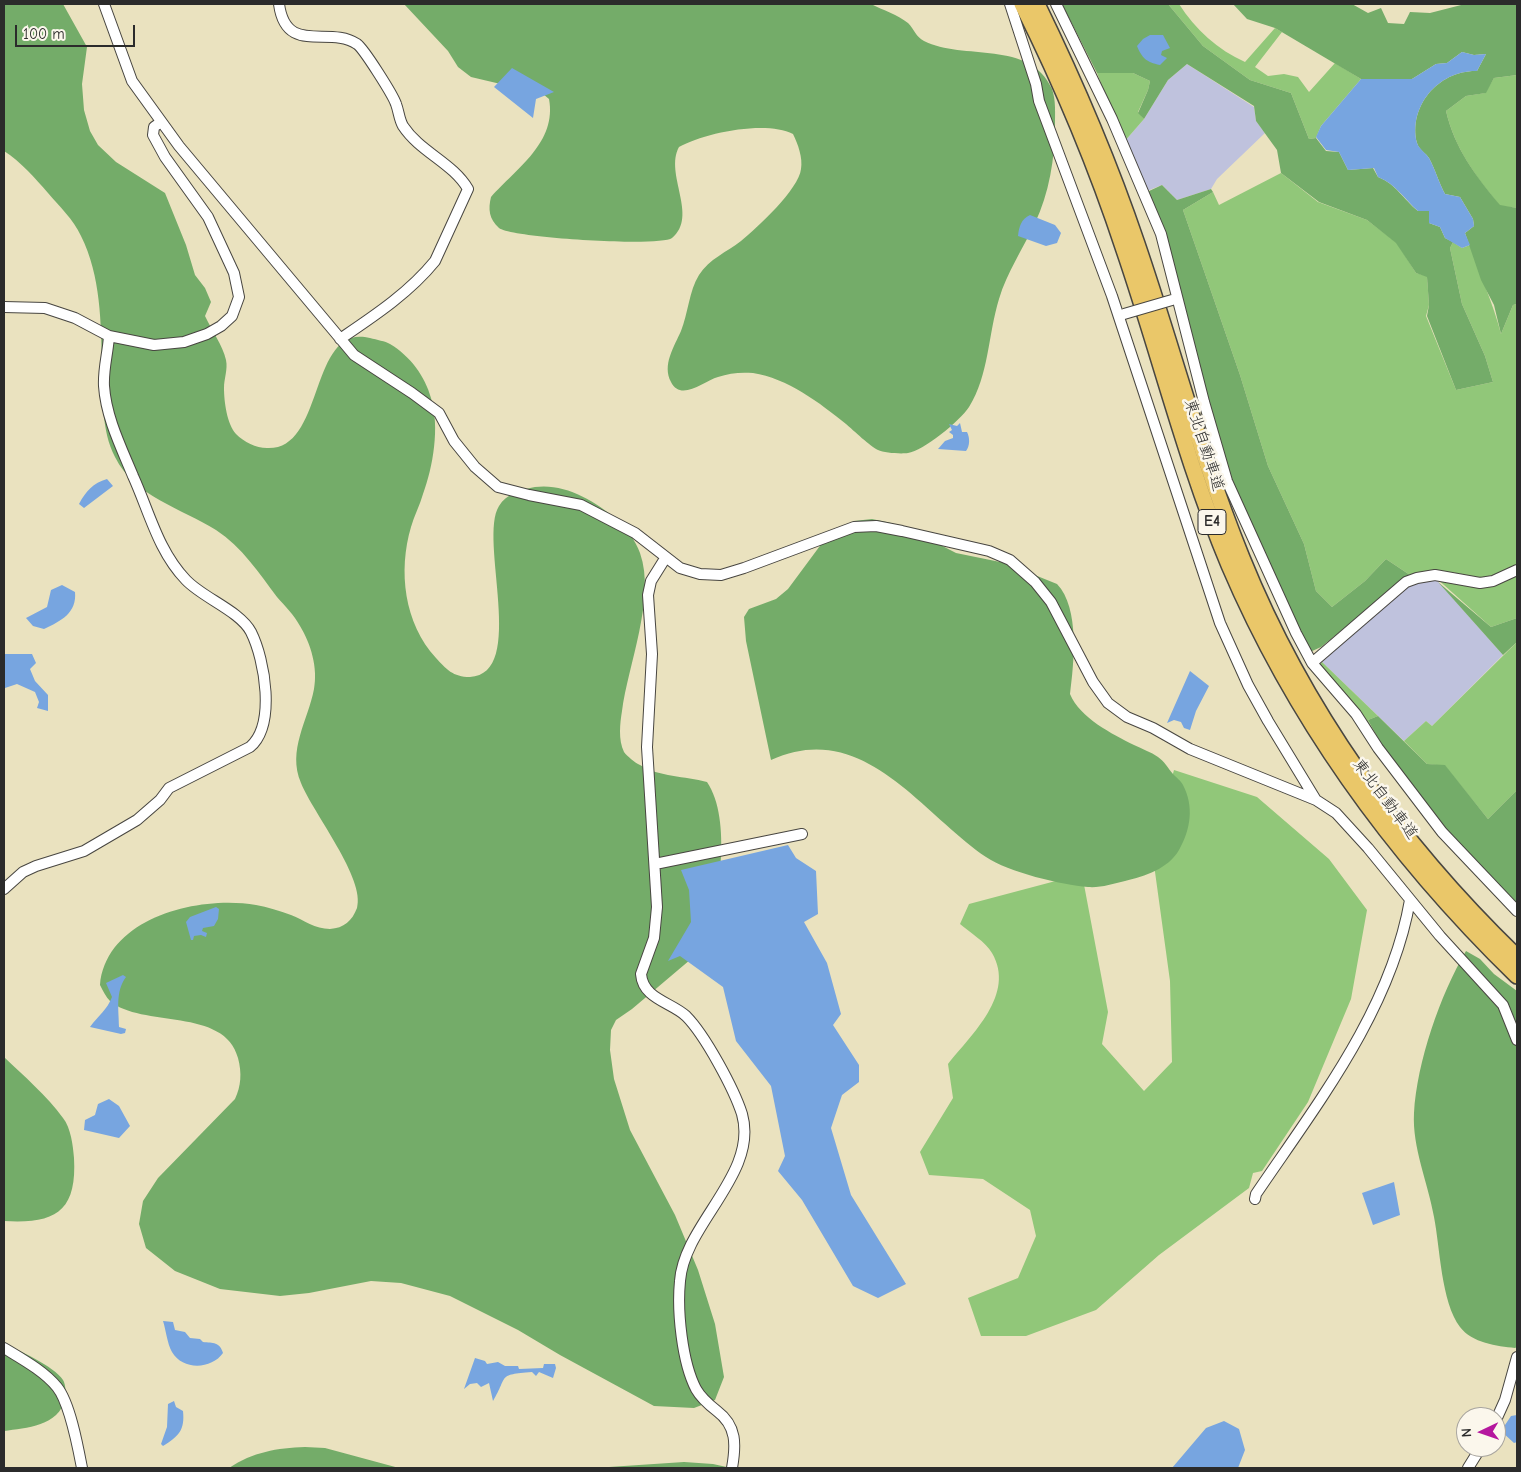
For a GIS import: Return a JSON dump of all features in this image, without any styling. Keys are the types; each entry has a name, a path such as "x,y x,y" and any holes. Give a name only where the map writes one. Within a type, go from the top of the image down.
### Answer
{"highway":[{"name":"東北自動車道","path":"1022,4 1059,80 1093,161 1125,250 1201,494 1229,564 1275,661 1324,745 1375,817 1428,884 1517,976"},
{"name":"東北自動車道","path":"1037,4 1072,75 1106,157 1138,246 1215,489 1242,560 1283,646 1335,736 1385,809 1451,889 1517,957"}],"street":[{"path":"104,4 132,81 161,122 354,355 412,393 438,413 454,441 475,467 498,487 581,505 635,533 680,568 700,574 721,575 854,527 876,526 989,551 1010,560 1035,582 1051,602 1093,682 1108,703 1127,717 1153,728 1190,749 1316,800 1336,813 1410,900 1504,1005 1517,1040"},
{"path":"279,4 280,17 297,34 310,37 345,38 364,49 392,95 404,128 429,153 457,174 468,189 435,261 429,269 392,303 340,339"},
{"path":"1010,4 1036,84 1042,110 1121,316 1220,623 1248,685 1316,800"},
{"path":"1056,4 1144,191 1162,234 1175,300 1227,481 1282,606 1312,663 1356,714 1378,748 1442,832 1517,911"},
{"path":"4,307 45,308 75,318 109,336 154,346 191,340 207,334 228,321 232,316 238,297 234,273 208,217 165,157 152,135 154,127 161,122"},
{"path":"1121,316 1175,300"},
{"path":"4,889 23,872 84,851 137,820 160,800 169,788 250,747 260,737 264,726 266,704 264,683 251,633 235,616 194,588 174,566 143,503 114,430 106,400 104,379 109,336"},
{"path":"666,557 651,580 648,595 652,654 647,747 655,864 656,927 642,968 642,980 654,996 685,1015 696,1028 730,1087 742,1114 745,1130 739,1159 686,1259 679,1288 683,1334 689,1371 700,1395 724,1416 733,1429 735,1442 732,1468"},
{"path":"1312,663 1406,582 1435,575 1480,583 1493,581 1517,570"},
{"path":"655,864 802,834"},
{"path":"1255,1199 1256,1194 1303,1127 1356,1044 1405,927 1410,900"},
{"path":"4,1348 28,1363 58,1388 74,1426 82,1468"},
{"path":"1502,1407 1517,1357"},
{"path":"1468,1468 1475,1457"}],"shaded area":[{"path":"1187,64 1254,107 1256,121 1265,133 1217,179 1211,189 1177,200 1162,185 1147,191 1124,142 1144,119 1168,80"},
{"path":"1434,577 1503,655 1432,726 1426,721 1404,741 1322,662 1407,585"}],"green space":[{"path":"4,4 63,4 87,47 82,84 84,110 90,131 98,145 116,162 165,193 186,245 195,275 205,288 211,302 205,316 220,343 224,355 226,363 225,406 230,425 239,437 250,444 263,448 286,443 299,430 326,367 336,349 350,338 370,338 388,343 404,354 421,374 434,409 434,447 427,483 412,523 407,544 405,579 411,613 417,629 425,644 447,669 459,676 470,677 487,670 496,654 499,630 494,523 499,506 510,495 525,489 546,486 568,490 598,505 616,519 636,544 644,571 645,590 639,632 621,716 620,732 622,747 631,759 647,769 707,782 715,798 719,817 721,861 710,943 632,1009 616,1020 611,1030 610,1050 614,1079 630,1130 675,1215 698,1270 715,1324 724,1377 715,1400 694,1408 654,1406 518,1330 450,1296 401,1283 371,1281 309,1293 280,1296 220,1289 175,1271 146,1248 139,1224 143,1201 158,1178 235,1099 240,1084 240,1069 238,1058 230,1042 217,1031 181,1020 141,1014 124,1009 110,1001 100,985 106,962 119,942 137,927 159,916 184,908 233,903 256,905 296,917 319,928 330,929 343,925 353,917 357,908 358,896 354,880 337,846 307,796 297,771 297,747 315,681 313,656 298,622 250,561 234,544 216,530 160,500 134,482 124,471 110,447 105,424 102,390 99,300 88,251 78,230 66,213 28,170 4,151"},
{"path":"404,4 871,4 904,20 924,41 940,47 1012,57 1028,63 1042,73 1052,89 1054,98 1055,137 1050,176 1040,212 1002,289 995,313 981,382 969,407 950,427 923,447 908,453 893,453 875,448 836,416 802,392 766,376 753,373 735,373 718,377 687,390 675,388 669,376 668,363 681,331 696,281 708,264 741,241 757,227 793,187 799,177 801,160 800,151 793,134 781,130 752,128 719,133 679,147 675,170 682,207 682,218 679,229 672,238 662,241 642,242 586,240 510,232 499,228 493,221 490,210 491,197 523,165 541,141 547,128 550,114 549,99 543,94 471,77 458,67 448,51"},
{"path":"1062,4 1168,4 1203,46 1250,80 1291,93 1309,139 1316,138 1326,151 1339,152 1348,170 1373,168 1378,177 1395,188 1418,211 1429,211 1429,223 1440,227 1445,238 1453,242 1450,248 1462,304 1485,356 1493,382 1456,390 1427,316 1429,305 1427,277 1416,273 1396,243 1367,220 1319,202 1281,173 1277,150 1256,121 1254,106 1187,64 1168,80 1144,119 1138,113 1150,81 1133,73 1097,73"},
{"path":"1168,4 1179,4 1192,22 1208,38 1216,45 1245,62 1275,28 1282,32 1255,67 1268,76 1284,74 1298,77 1309,92 1335,63 1361,79 1321,126 1316,138 1309,139 1291,93 1250,80 1203,46"},
{"path":"1233,4 1352,4 1368,13 1381,8 1388,23 1404,24 1410,12 1430,13 1465,4 1517,4 1517,75 1494,78 1486,93 1466,96 1446,111 1460,150 1482,183 1500,205 1517,208 1517,304 1513,305 1501,334 1494,305 1481,280 1465,233 1474,226 1473,219 1460,197 1445,194 1429,158 1417,143 1415,129 1417,116 1429,93 1450,77 1463,72 1477,71 1486,54 1474,55 1462,52 1447,63 1436,64 1412,79 1361,79 1275,28 1247,19"},
{"path":"1097,73 1133,73 1150,81 1138,112 1144,119 1124,142"},
{"path":"1517,75 1517,208 1500,206 1482,183 1460,150 1446,111 1466,96 1485,93 1494,78"},
{"path":"1281,173 1318,202 1367,220 1397,243 1416,273 1427,276 1429,305 1426,316 1456,390 1493,382 1485,356 1462,304 1450,248 1453,242 1462,248 1470,245 1501,334 1513,305 1517,304 1517,565 1501,573 1481,578 1451,572 1410,575 1386,559 1365,581 1332,607 1316,591 1304,544 1268,466 1240,375 1183,210 1213,192 1219,205"},
{"path":"1162,185 1177,200 1211,189 1213,192 1183,210 1240,375 1268,466 1304,544 1316,591 1332,607 1365,581 1386,559 1410,575 1321,647 1310,652 1230,481 1147,192"},
{"path":"872,519 891,523 925,537 956,553 1005,563 1057,584 1064,594 1072,621 1074,652 1070,694 1075,703 1089,718 1116,736 1160,759 1183,785 1189,801 1190,818 1183,842 1169,862 1155,871 1140,877 1097,887 1077,886 1050,881 1021,873 986,857 913,795 888,776 862,760 834,751 804,750 771,760 746,641 744,617 749,609 776,599 788,589 828,535 854,521"},
{"path":"1517,573 1517,618 1491,627 1435,577 1484,586"},
{"path":"1438,582 1491,627 1517,618 1517,642 1503,655"},
{"path":"1517,642 1517,790 1488,819 1445,766 1427,764 1404,741 1426,721 1432,726"},
{"path":"1322,662 1378,716 1368,720 1385,753 1317,667"},
{"path":"1378,716 1427,764 1445,765 1488,819 1517,790 1517,905 1436,818 1399,771 1368,720"},
{"path":"1174,770 1257,797 1329,859 1367,910 1351,999 1308,1102 1262,1171 1253,1173 1249,1188 1159,1255 1096,1310 1026,1336 981,1336 968,1298 1018,1278 1036,1236 1030,1210 983,1179 929,1175 920,1152 953,1098 948,1064 979,1027 988,1013 999,983 998,968 992,953 982,941 960,924 969,904 1082,874 1108,1012 1102,1044 1144,1091 1172,1062 1170,981 1152,850"},
{"path":"1466,951 1480,959 1494,974 1517,991 1517,1347 1515,1348 1485,1343 1471,1337 1460,1327 1454,1316 1445,1289 1434,1217 1415,1139 1414,1113 1416,1093 1425,1051 1431,1029 1447,988"},
{"path":"4,1057 57,1110 66,1122 71,1137 74,1158 72,1191 67,1202 59,1211 49,1217 37,1220 4,1221"},
{"path":"4,1343 52,1369 63,1380 65,1384 65,1399 62,1408 49,1420 31,1427 4,1431"},
{"path":"285,1448 325,1448 399,1468 229,1468 247,1458 266,1452"},
{"path":"684,1462 713,1464 731,1468 594,1468"}],"water":[{"path":"1150,35 1163,35 1170,48 1162,51 1161,55 1167,58 1160,65 1145,59 1137,46"},
{"path":"1462,52 1474,55 1486,54 1477,71 1463,72 1450,77 1429,93 1417,116 1415,129 1417,143 1429,158 1445,194 1460,197 1473,219 1474,226 1465,233 1470,245 1462,248 1445,238 1440,227 1429,223 1429,211 1418,211 1395,188 1378,177 1374,168 1348,170 1339,152 1326,150 1316,137 1321,126 1361,79 1412,79 1436,64 1447,63"},
{"path":"512,68 554,92 536,99 533,118 494,87"},
{"path":"1030,215 1055,225 1061,233 1057,243 1046,246 1018,236 1021,224"},
{"path":"960,423 962,432 967,432 969,437 966,451 938,449 945,441 953,438 953,435 949,432 952,430 949,424 957,426"},
{"path":"107,479 113,486 84,508 79,504 90,488"},
{"path":"62,585 75,592 71,611 56,623 44,629 33,626 26,618 47,607 51,590"},
{"path":"4,654 32,654 36,663 30,669 35,681 48,695 48,711 37,708 39,702 35,692 17,684 5,688"},
{"path":"1190,671 1209,686 1196,711 1190,730 1184,728 1181,722 1174,720 1167,723"},
{"path":"788,845 796,858 816,871 818,914 804,922 827,963 841,1014 833,1025 859,1065 859,1082 842,1095 831,1128 851,1195 906,1284 878,1298 853,1286 802,1200 778,1171 785,1156 771,1086 736,1041 723,987 680,956 668,961 691,922 689,890 681,870"},
{"path":"216,907 219,909 218,919 214,926 203,928 202,931 207,933 206,937 201,935 194,936 193,940 191,940 186,922 190,917"},
{"path":"123,975 126,977 120,989 118,1008 119,1027 126,1029 125,1033 121,1034 90,1027 112,997 106,983"},
{"path":"109,1099 119,1106 130,1126 119,1138 84,1130 85,1120 95,1115 98,1104"},
{"path":"1394,1182 1400,1215 1373,1225 1362,1193"},
{"path":"163,1321 173,1322 175,1330 185,1332 190,1338 218,1345 223,1353 205,1365 190,1365 183,1362 172,1352"},
{"path":"475,1358 485,1361 487,1364 498,1362 505,1366 518,1366 519,1369 543,1368 544,1364 555,1364 556,1368 553,1378 539,1372 536,1376 532,1372 508,1376 503,1381 493,1401 489,1383 481,1387 477,1383 470,1384 464,1389"},
{"path":"174,1401 176,1407 183,1411 182,1428 177,1436 163,1446 161,1444 167,1427 168,1404"},
{"path":"1517,1415 1517,1442 1514,1443 1506,1436 1506,1424 1511,1416"},
{"path":"1224,1421 1239,1429 1245,1450 1238,1468 1172,1468 1206,1428"}]}
